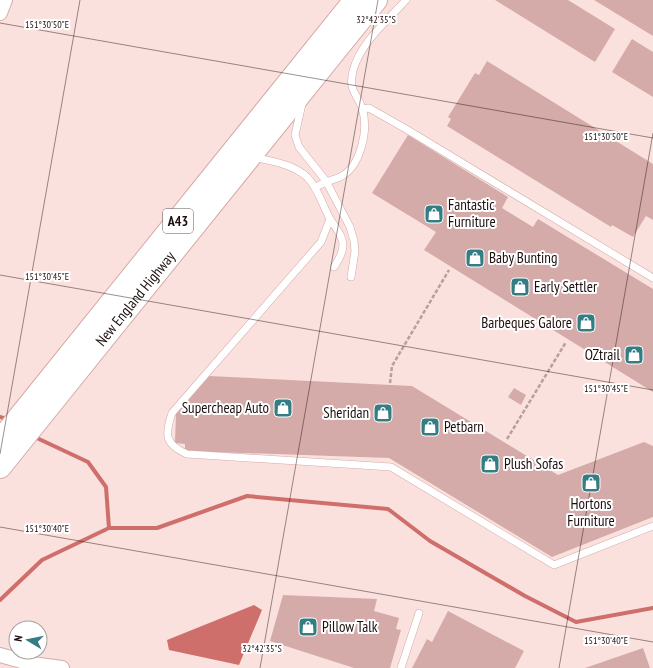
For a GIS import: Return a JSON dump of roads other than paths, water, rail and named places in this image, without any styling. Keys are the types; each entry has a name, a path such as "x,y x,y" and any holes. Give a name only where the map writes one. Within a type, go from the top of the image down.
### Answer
{"highway":[{"name":"New England Highway","path":"0,441 355,0"},
{"name":"New England Highway","path":"0,467 376,0"}],"street":[{"path":"0,13 5,0"},
{"path":"1,654 32,664 62,668"}],"lane":[{"path":"315,188 326,181 341,177 355,164 362,147 364,125 362,109 352,89 353,71 363,49 406,0"},
{"path":"308,84 295,135 298,147 326,181 344,215 354,241 355,252 351,277"},
{"path":"362,109 369,108 406,129 653,278"},
{"path":"249,157 278,162 307,177 315,188 330,219 339,230 343,244 342,254 334,267"},
{"path":"330,219 321,242 172,413 167,427 168,439 175,449 187,454 391,467 554,565 653,526"},
{"path":"401,668 419,613"}],"waterway":[{"path":"0,417 6,419"},
{"path":"39,439 88,462 106,487 109,528 157,528 247,496 388,509 430,541 525,596 576,622 653,608"},
{"path":"0,600 42,560 109,528"}],"place":[{"name":"Fantastic Furniture","path":"434,214"},
{"name":"Baby Bunting","path":"475,258"},
{"name":"Early Settler","path":"520,287"},
{"name":"Barbeques Galore","path":"586,323"},
{"name":"OZtrail","path":"634,355"},
{"name":"Supercheap Auto","path":"283,408"},
{"name":"Sheridan","path":"383,413"},
{"name":"Petbarn","path":"430,427"},
{"name":"Plush Sofas","path":"490,464"},
{"name":"Hortons Furniture","path":"591,483"},
{"name":"Pillow Talk","path":"308,627"}]}
